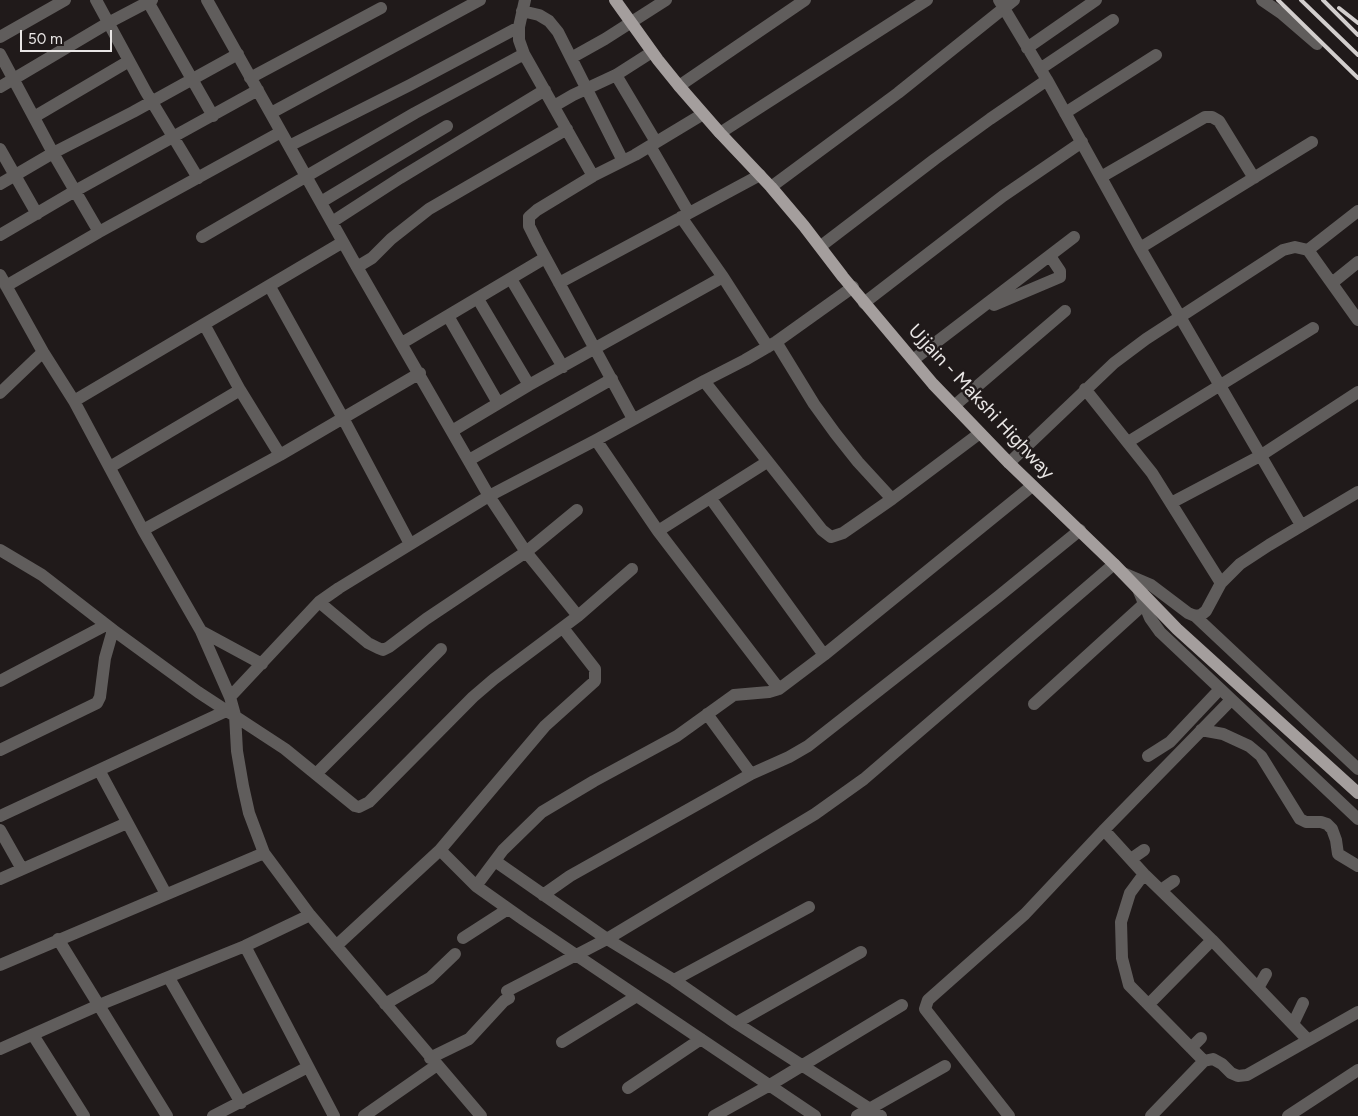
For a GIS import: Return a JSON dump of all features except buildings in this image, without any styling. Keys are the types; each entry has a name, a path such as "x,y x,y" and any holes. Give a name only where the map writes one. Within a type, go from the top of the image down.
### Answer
{"main road":[{"name":"Ujjain - Makshi Highway","path":"615,0 679,86 720,133 771,186 821,246 864,303 933,384 1032,486 1119,568 1177,629 1358,794"}],"street":[{"path":"0,37 65,0"},
{"path":"96,0 152,102 198,178"},
{"path":"207,0 357,267 490,496 526,552 578,616"},
{"path":"271,113 480,0"},
{"path":"571,58 666,0"},
{"path":"679,86 805,0"},
{"path":"720,133 926,0"},
{"path":"771,186 898,93 1001,4 1014,0"},
{"path":"1027,48 1096,0"},
{"path":"1262,0 1281,13 1317,44"},
{"path":"0,87 149,1 213,116"},
{"path":"1001,4 1047,80 1140,248 1301,525"},
{"path":"593,176 524,54 519,40 519,26 524,5 549,21 558,32 623,161"},
{"path":"250,78 381,8"},
{"path":"1040,68 1113,20"},
{"path":"289,146 402,90 519,26"},
{"path":"554,106 616,76 652,52"},
{"path":"0,54 53,153 100,232"},
{"path":"0,184 53,153 152,102 238,54"},
{"path":"202,237 414,113 524,54"},
{"path":"1065,112 1156,54"},
{"path":"34,117 129,61"},
{"path":"616,76 653,144 685,215 723,277 835,433 858,462 892,499"},
{"path":"821,246 951,147 1047,80"},
{"path":"0,235 75,191 258,90"},
{"path":"332,222 400,178 545,90"},
{"path":"633,419 545,258 529,226 529,217 537,210 593,176 623,161 703,114"},
{"path":"1101,177 1205,117 1212,117 1219,121 1254,178"},
{"path":"320,202 447,126"},
{"path":"357,267 372,258 391,238 429,209 567,129"},
{"path":"282,132 100,232 3,280 43,352 74,401 201,631 230,697 243,786 249,813 264,853 310,915 481,1116"},
{"path":"864,303 1003,196 1082,142"},
{"path":"1140,248 1312,142"},
{"path":"0,148 37,214"},
{"path":"559,283 760,175"},
{"path":"1308,250 1358,211"},
{"path":"913,360 1074,237"},
{"path":"74,401 270,287 343,242"},
{"path":"1009,463 1114,363 1146,339 1283,250 1295,247 1308,250 1356,313"},
{"path":"978,312 1060,277 1060,271 1050,256"},
{"path":"402,343 545,258"},
{"path":"1332,283 1358,262"},
{"path":"452,431 529,385 723,277"},
{"path":"511,279 563,367"},
{"path":"270,287 410,544"},
{"path":"230,697 319,602 490,496 745,360 772,344 853,287"},
{"path":"478,299 529,385"},
{"path":"954,406 1065,311"},
{"path":"448,316 498,403"},
{"path":"204,324 240,390 280,456"},
{"path":"1128,442 1313,328"},
{"path":"0,393 43,352"},
{"path":"144,530 280,456 420,373"},
{"path":"469,460 612,379"},
{"path":"704,381 822,530 831,537 843,533 892,499 980,433"},
{"path":"1085,389 1128,442 1171,503 1221,583"},
{"path":"110,467 240,390"},
{"path":"1171,503 1260,456 1358,392"},
{"path":"596,440 658,531 779,689"},
{"path":"658,531 767,462"},
{"path":"476,886 524,828 542,812 594,781 678,736 734,695 769,692 779,689 824,655 1032,486"},
{"path":"1195,616 1201,615 1206,611 1221,583 1240,564 1269,544 1358,492"},
{"path":"711,499 824,655"},
{"path":"319,602 368,643 384,650 426,619 526,552 577,510"},
{"path":"543,895 570,876 751,774 808,746 1080,530"},
{"path":"0,566 4,553 42,576 109,628 279,744 317,773 355,806 365,805 473,697 494,679 563,628 632,569"},
{"path":"364,1116 434,1062 469,1039 508,995 607,939 815,814 864,779 1119,568 1151,585 1188,613 1195,616 1358,769"},
{"path":"1138,589 1150,618 1160,632 1358,819"},
{"path":"1034,704 1144,604"},
{"path":"0,681 109,628"},
{"path":"0,750 97,703 100,698 109,628"},
{"path":"336,946 440,850 545,726 595,681 595,669 563,628"},
{"path":"201,631 262,664"},
{"path":"317,773 441,650"},
{"path":"1148,756 1170,742 1220,689"},
{"path":"1009,1116 925,1009 928,1000 1025,914 1231,700"},
{"path":"0,816 99,770 231,713"},
{"path":"707,714 751,774"},
{"path":"1202,730 1223,734 1250,746 1261,756 1300,819 1306,822 1327,824 1334,834 1338,854 1358,866"},
{"path":"99,770 166,894"},
{"path":"0,879 127,823"},
{"path":"0,830 22,869"},
{"path":"1104,830 1144,874 1212,940 1308,1040"},
{"path":"440,850 476,886 508,909 815,1116"},
{"path":"1131,859 1144,850"},
{"path":"0,965 264,853"},
{"path":"495,861 607,939 674,980 736,1023 881,1116"},
{"path":"1144,874 1130,893 1121,922 1122,958 1129,985 1204,1061"},
{"path":"1161,890 1174,881"},
{"path":"674,980 808,907"},
{"path":"463,938 508,909"},
{"path":"0,1049 99,1005 246,946 310,915"},
{"path":"58,939 167,1116"},
{"path":"1149,1004 1212,940"},
{"path":"246,946 334,1116"},
{"path":"736,1023 861,952"},
{"path":"385,1004 430,978 455,954"},
{"path":"1258,988 1266,974"},
{"path":"169,978 240,1102"},
{"path":"562,1042 638,996"},
{"path":"1293,1024 1303,1003"},
{"path":"714,1116 770,1086 902,1005"},
{"path":"1151,1116 1204,1061 1213,1059 1222,1064 1231,1073 1238,1076 1247,1075 1358,1012"},
{"path":"33,1035 84,1116"},
{"path":"1191,1048 1201,1038"},
{"path":"628,1088 701,1039"},
{"path":"857,1116 945,1066"},
{"path":"213,1116 308,1067"},
{"path":"1288,1116 1358,1070"}],"railway":[{"path":"1278,0 1358,78"},
{"path":"1301,0 1358,55"},
{"path":"1323,0 1358,35"},
{"path":"1339,8 1358,23"}]}
